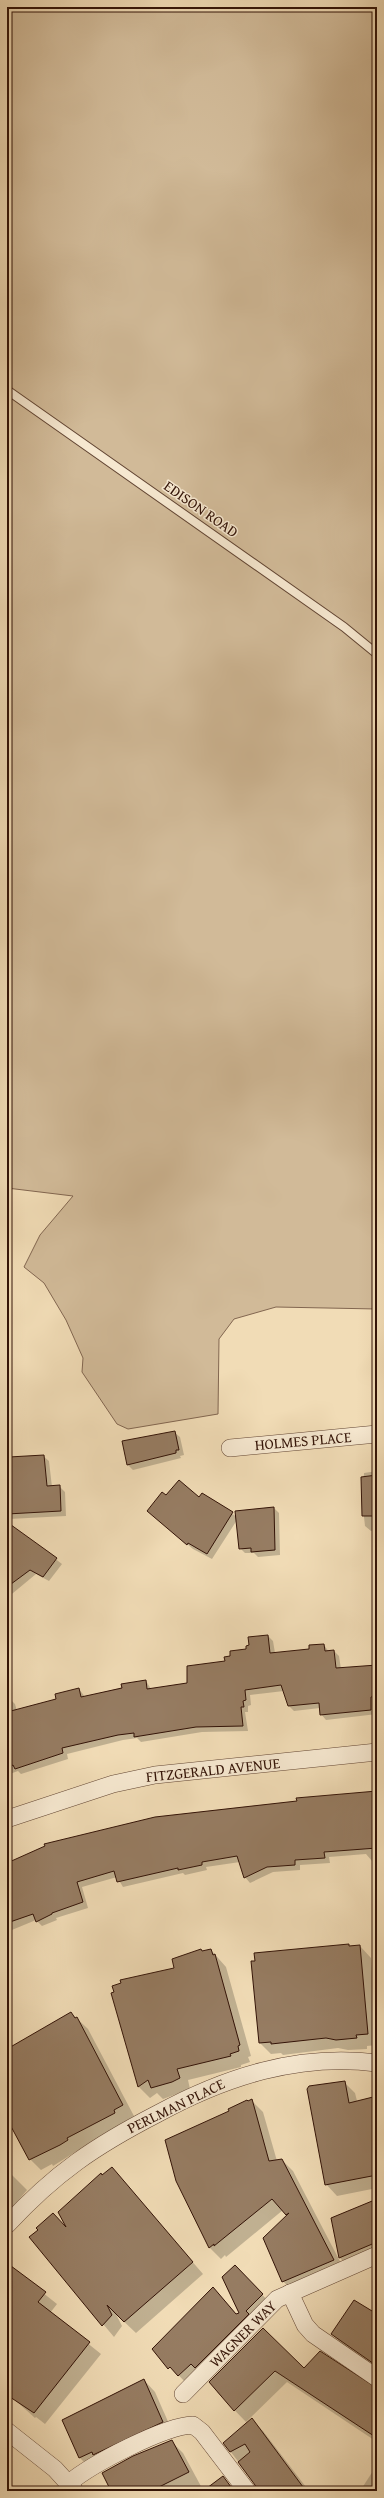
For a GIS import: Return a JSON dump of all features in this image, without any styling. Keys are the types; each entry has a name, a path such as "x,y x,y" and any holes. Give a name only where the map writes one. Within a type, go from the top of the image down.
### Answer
{"street":[{"name":"HOLMES PLACE","path":"230,1448 377,1434"},
{"name":"FITZGERALD AVENUE","path":"7,1819 113,1784 155,1775 377,1752"},
{"name":"PERLMAN PLACE","path":"7,2224 49,2183 87,2153 199,2091 233,2078 288,2065 322,2061 377,2063"},
{"name":"WAGNER WAY","path":"183,2394 267,2308 290,2293 377,2255"},
{"path":"290,2293 305,2325 313,2334 377,2378"},
{"path":"7,2431 72,2487 87,2468 124,2450 176,2428 193,2425 202,2432 247,2491"}],"lane":[{"name":"EDISON ROAD","path":"7,390 344,627 377,654"}],"shaded area":[{"path":"7,7 377,7 377,1309 276,1307 234,1319 219,1339 218,1414 128,1429 117,1424 82,1372 83,1358 66,1320 44,1283 24,1267 40,1235 73,1196 7,1188"}],"building":[{"path":"175,1431 179,1450 176,1450 176,1453 127,1465 122,1441"},
{"path":"44,1455 47,1486 60,1485 61,1511 7,1514 9,1457"},
{"path":"377,1475 377,1516 362,1516 361,1477"},
{"path":"179,1480 199,1497 202,1493 233,1512 207,1554 188,1543 187,1545 147,1511 162,1492 166,1495"},
{"path":"274,1507 275,1550 251,1552 251,1548 239,1549 235,1511"},
{"path":"7,1522 57,1558 43,1577 30,1570 7,1587"},
{"path":"268,1635 270,1653 309,1649 309,1645 324,1644 325,1651 334,1650 336,1668 377,1665 377,1696 371,1697 371,1710 320,1715 319,1703 288,1706 281,1685 245,1690 246,1700 243,1701 244,1707 241,1707 243,1726 196,1727 134,1737 134,1733 118,1735 62,1748 63,1753 15,1769 13,1765 11,1766 7,1755 7,1712 56,1699 55,1694 79,1688 81,1697 122,1688 121,1684 146,1680 147,1689 187,1683 187,1666 225,1661 224,1657 230,1656 230,1651 246,1649 246,1646 249,1645 248,1637"},
{"path":"377,1791 377,1848 324,1852 325,1858 295,1860 295,1865 267,1867 244,1878 237,1856 202,1862 202,1865 178,1870 178,1868 117,1882 114,1871 77,1882 83,1902 52,1913 36,1922 33,1914 7,1923 7,1863 45,1846 44,1844 155,1817 297,1801 296,1798"},
{"path":"349,1944 349,1946 360,1945 368,2034 356,2035 357,2038 336,2040 326,2038 271,2044 271,2042 259,2043 251,1961 255,1961 254,1953"},
{"path":"201,1949 202,1951 211,1949 213,1955 215,1954 240,2045 238,2046 239,2051 230,2054 231,2056 177,2069 180,2078 172,2082 151,2088 148,2080 138,2087 111,1993 114,1992 112,1986 121,1983 120,1980 174,1968 172,1959"},
{"path":"71,2012 75,2018 77,2017 123,2105 114,2110 115,2113 67,2138 68,2140 60,2145 29,2160 7,2119 7,2049"},
{"path":"345,2081 349,2103 377,2096 377,2175 325,2185 307,2089 309,2086"},
{"path":"252,2099 269,2161 282,2159 334,2260 282,2282 263,2238 289,2213 286,2215 272,2199 214,2246 214,2244 209,2248 176,2181 165,2140 229,2111 228,2109 247,2100"},
{"path":"112,2167 193,2262 124,2322 107,2305 112,2315 102,2326 29,2237 38,2230 36,2228 53,2213 66,2227 58,2212 101,2173 102,2175"},
{"path":"377,2199 377,2242 339,2258 331,2218"},
{"path":"7,2263 46,2292 38,2302 90,2342 34,2413 7,2395"},
{"path":"235,2265 263,2294 246,2311 249,2314 195,2368 191,2364 178,2376 170,2367 168,2369 152,2349 213,2287 236,2314 239,2313 222,2277"},
{"path":"354,2300 377,2314 377,2366 331,2334"},
{"path":"263,2328 304,2368 320,2351 377,2388 377,2438 275,2371 234,2411 209,2382"},
{"path":"144,2379 163,2422 93,2455 92,2452 79,2458 62,2420"},
{"path":"252,2418 306,2491 257,2491 255,2485 238,2462 250,2452 245,2444 230,2452 223,2443"},
{"path":"172,2440 189,2472 151,2491 111,2491 102,2473 133,2456"},
{"path":"223,2476 234,2491 203,2491"}]}
